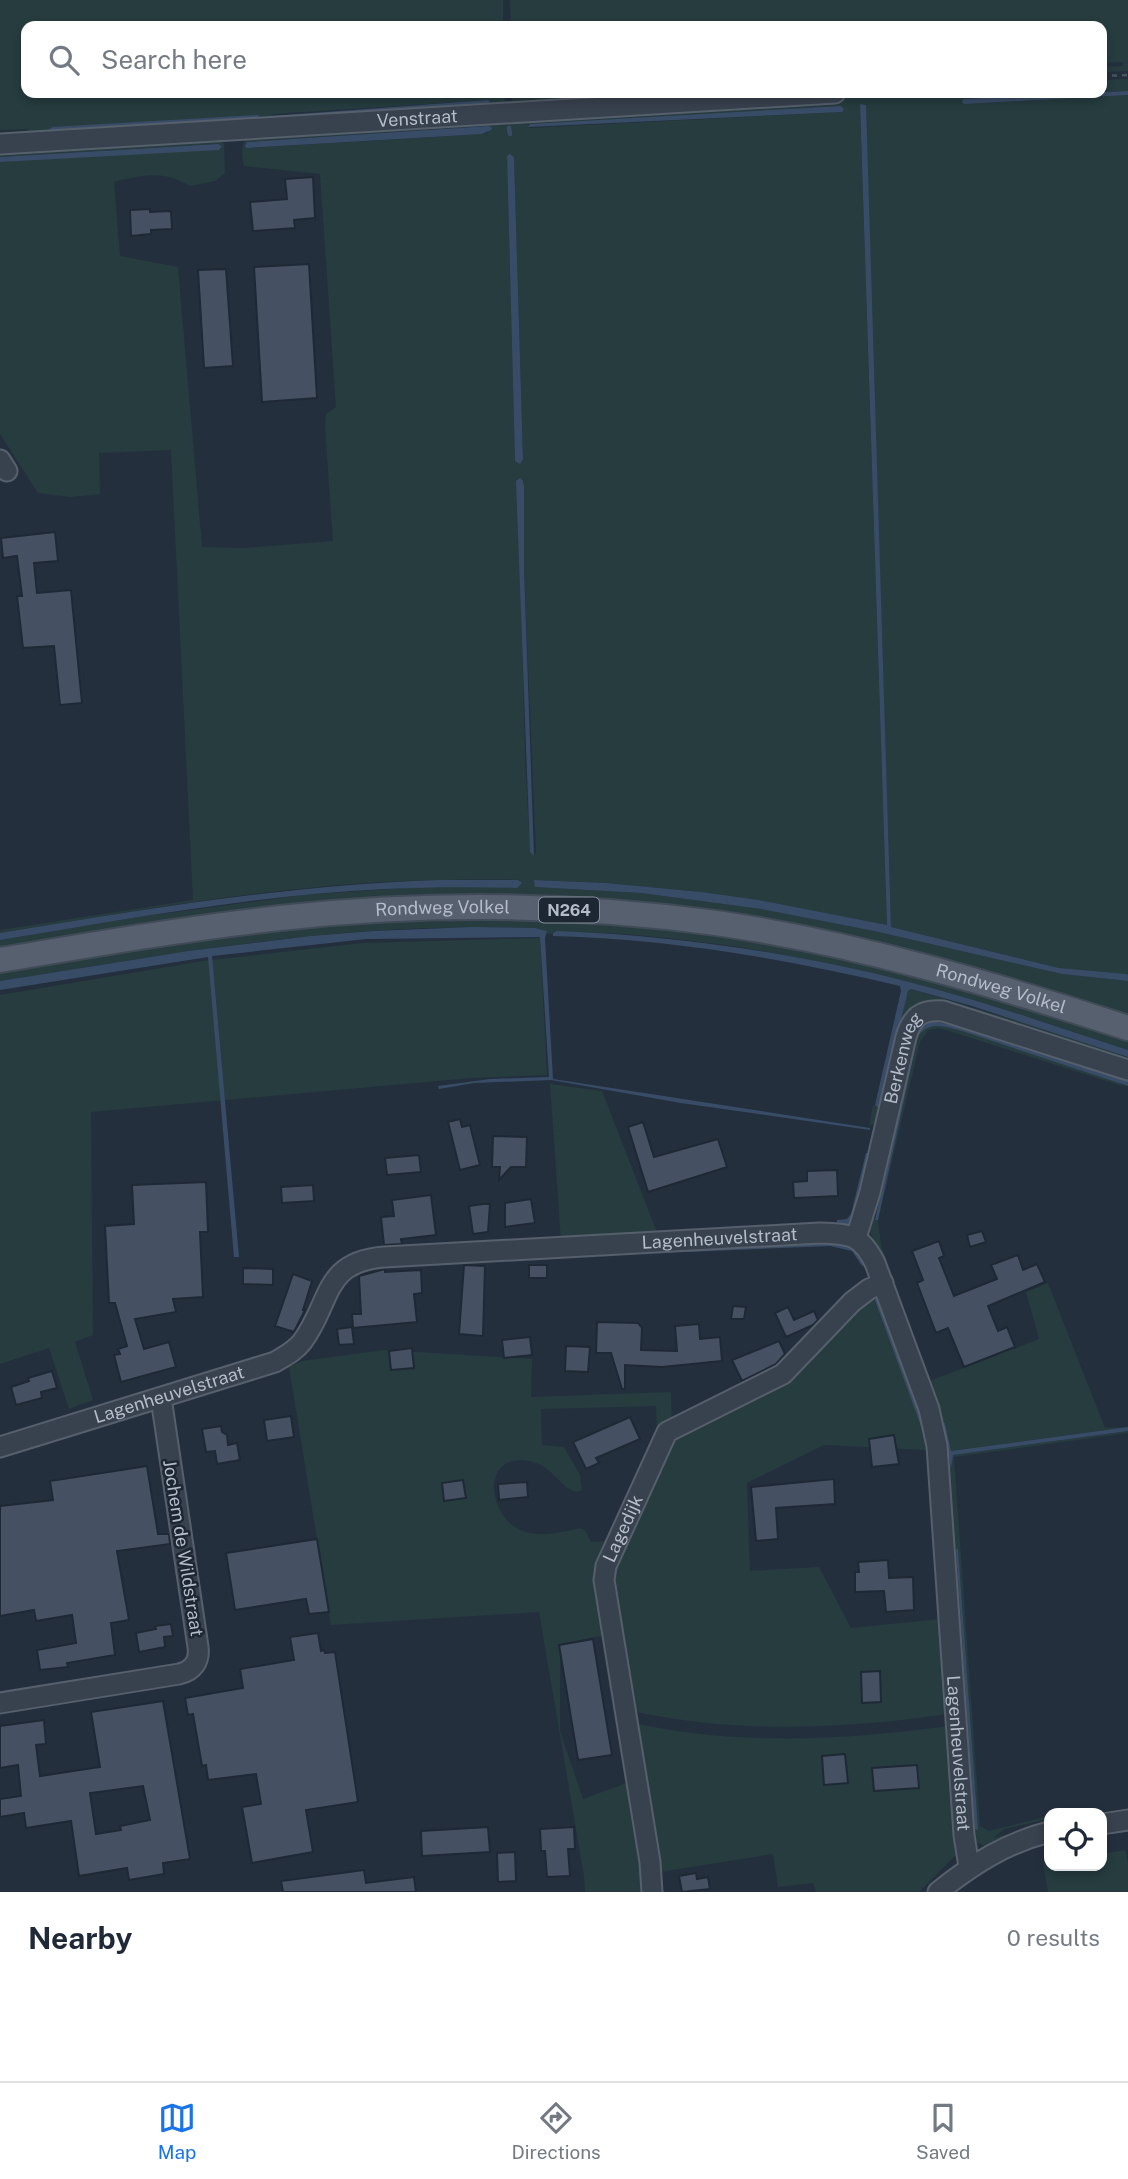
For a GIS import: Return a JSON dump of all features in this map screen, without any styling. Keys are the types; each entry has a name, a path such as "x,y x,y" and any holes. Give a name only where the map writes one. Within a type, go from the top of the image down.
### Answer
{"main road":[{"name":"Rondweg Volkel","path":"0,960 154,935 302,916 491,908 608,912 764,931 880,955 1009,989 1128,1028"}],"street":[{"name":"Venstraat","path":"0,144 753,98"},
{"name":"Berkenweg","path":"856,1238 870,1192 906,1037 911,1021 917,1015 943,1010 1128,1070"},
{"name":"Lagenheuvelstraat","path":"0,1447 261,1367 289,1354 300,1344 312,1326 337,1277 357,1261 370,1258 820,1233 856,1238 866,1245 883,1283 929,1409 937,1446 964,1835 969,1867"},
{"name":"Lagedijk","path":"652,1892 650,1861 604,1580 606,1566 667,1432 783,1374 852,1303 869,1289 883,1283"},
{"name":"Jochem de Wildstraat","path":"0,1703 179,1674 191,1670 195,1665 199,1653 161,1398"},
{"path":"1107,1823 1128,1820"},
{"path":"938,1892 969,1867 1003,1847 1044,1833"}],"path":[{"path":"1107,76 1128,75"}],"green space":[{"path":"0,0 503,0 503,21 21,21 21,98 505,98 505,101 512,101 512,98 701,98 0,141 30,129 0,130","holes":["488,100 490,102 271,116"]},
{"path":"510,0 1128,0 1128,71 1107,72 1107,67 1123,66 1123,62 1107,63 1107,21 511,21"},
{"path":"1128,79 1128,91 1107,92 1107,80"},
{"path":"1128,95 1128,975 1059,968 891,927 865,105 860,105 887,925 701,892 606,883 535,880 536,887 641,893 761,909 874,931 1062,974 1128,981 1128,1018 584,902 0,952 0,940 131,918 303,895 520,880 403,881 302,889 201,901 0,933 0,930 193,900 171,450 99,453 100,494 70,497 38,493 0,434 0,162 218,144 0,157 0,148 221,140 224,144 225,173 215,181 190,186 171,178 153,175 114,182 120,256 178,267 202,547 243,548 333,541 325,427 326,414 336,407 320,174 244,166 244,141 249,133 812,98 985,98 964,99 964,104","holes":["843,107 842,112 529,128 528,125","491,127 487,133 482,134 248,148 246,142","507,156 514,157 523,459 515,461","518,479 523,481 524,486 524,569 536,852 534,856 530,852 525,756"]},
{"path":"449,916 602,921 704,932 856,958 1128,1038 1128,1050 909,983 798,958 684,940 598,933 547,934 547,931 535,928 411,929 324,935 185,952 0,981 0,970 299,925"},
{"path":"540,938 547,1075 471,1078 91,1112 93,1335 75,1342 93,1400 69,1409 49,1348 0,1364 0,995 203,961 362,943"},
{"path":"908,990 1128,1057 1128,1065 935,1004 920,1003 910,1012 877,1147 866,1147 870,1146 875,1125 871,1124 869,1127 873,1105 879,1108"},
{"path":"925,1015 1128,1073 1128,1081 944,1022 919,1027 874,1218 878,1220 918,1036 924,1029 936,1025 1002,1043 1096,1074 1128,1088 939,1028 928,1030 920,1042 878,1221 881,1245 893,1277 887,1279 868,1225 911,1030"},
{"path":"550,1084 602,1091 658,1235 561,1241"},
{"path":"1048,1283 1105,1428 1128,1427 951,1451 943,1423 952,1468 952,1455 1128,1433 954,1457 980,1826 989,1831 1044,1817 1044,1820 1004,1829 993,1838 1044,1824 1044,1828 986,1846 977,1843 969,1835 924,1383 998,1355 997,1352 1012,1346 1014,1349 1039,1339 1026,1292"},
{"path":"872,1294 920,1421 927,1450 824,1445 747,1483 750,1571 819,1567 851,1628 941,1619 948,1714 869,1723 790,1727 710,1723 632,1711 607,1581 664,1438 796,1372"},
{"path":"384,1350 532,1359 531,1397 671,1392 672,1424 657,1430 656,1406 541,1409 542,1445 564,1447 580,1475 582,1490 571,1490 544,1467 529,1461 513,1461 502,1466 496,1476 494,1488 502,1513 511,1524 523,1531 544,1534 581,1528 591,1542 610,1541 606,1635 560,1644 560,1731 583,1799 632,1781 648,1892 585,1892 539,1612 331,1625 289,1367 302,1361"},
{"path":"634,1723 751,1738 871,1735 949,1726 958,1853 919,1892 816,1892 813,1883 778,1887 773,1854 660,1872"},
{"path":"1125,1850 1128,1892 1048,1892 1044,1871 1107,1871 1107,1853"}],"water":[{"path":"1128,91 1128,95 1107,96 1107,92"},
{"path":"984,98 1073,98 964,104 963,99"},
{"path":"488,100 490,102 487,104 271,116"},
{"path":"860,104 866,105 891,927 1059,968 1126,974 1128,981 1062,974 874,931 761,909 641,893 535,887 534,880 606,883 701,892 887,925"},
{"path":"841,106 844,109 842,112 528,127 530,124"},
{"path":"258,115 261,119 53,133 49,130 52,127"},
{"path":"489,126 491,130 482,134 245,146 247,142"},
{"path":"218,144 222,146 219,150 0,162 0,157"},
{"path":"510,154 514,157 523,459 520,464 515,461 507,156"},
{"path":"520,478 524,486 524,569 534,856 530,852 516,481"},
{"path":"437,880 518,880 522,883 517,888 401,888 288,897 192,909 0,940 0,933 218,899 327,887"},
{"path":"472,927 535,928 547,931 545,938 553,1079 870,1130 681,1103 551,1080 474,1083 439,1089 438,1086 490,1079 549,1077 540,937 366,939 212,956 239,1257 234,1257 208,957 0,990 0,981 189,951 311,936"},
{"path":"557,931 653,937 748,949 842,966 935,989 1008,1011 1128,1050 1128,1057 911,989 908,991 880,1107 877,1107 875,1105 900,986 728,952 641,941 553,936"},
{"path":"931,1021 967,1028 1128,1081 1128,1086 962,1031 938,1026 928,1028 918,1036 878,1220 875,1220 916,1031"},
{"path":"866,1153 869,1153 855,1217 850,1224 837,1224 837,1220 847,1219 851,1214"},
{"path":"829,1241 850,1248 864,1264 862,1266 852,1251 830,1246 687,1252 686,1249"},
{"path":"874,1298 877,1299 920,1411 925,1437"},
{"path":"943,1423 951,1451 1128,1427 1128,1431 953,1455 951,1469"},
{"path":"958,1549 978,1830 975,1829"}],"building":[{"path":"313,177 315,218 294,220 295,228 253,231 250,202 287,199 285,179"},
{"path":"150,209 150,212 171,211 172,229 151,230 151,234 131,236 130,210"},
{"path":"309,264 317,398 262,402 254,267"},
{"path":"226,269 233,366 204,368 198,270"},
{"path":"55,532 58,561 34,563 37,593 71,590 82,703 60,705 54,646 23,648 17,596 22,596 17,556 3,558 1,538"},
{"path":"460,1119 462,1127 470,1125 480,1165 460,1170 448,1122"},
{"path":"643,1122 654,1157 718,1139 727,1167 648,1192 628,1127"},
{"path":"493,1136 527,1137 526,1167 511,1167 499,1180 500,1167 492,1167"},
{"path":"419,1155 421,1172 387,1175 385,1158"},
{"path":"837,1170 838,1196 794,1198 793,1182 807,1181 807,1171"},
{"path":"206,1182 208,1232 200,1232 203,1297 173,1299 176,1312 135,1319 144,1349 169,1342 176,1367 121,1382 114,1355 120,1354 118,1349 127,1346 115,1303 109,1303 105,1226 134,1224 132,1185"},
{"path":"313,1185 314,1201 282,1203 281,1187"},
{"path":"431,1195 436,1235 401,1239 402,1244 384,1245 381,1217 394,1216 392,1200"},
{"path":"531,1199 535,1223 505,1227 505,1203"},
{"path":"490,1204 488,1232 473,1234 469,1206"},
{"path":"982,1231 986,1242 970,1247 967,1235"},
{"path":"939,1241 944,1256 939,1258 954,1296 997,1279 991,1265 1018,1255 1023,1270 1037,1264 1045,1282 988,1306 998,1331 1007,1327 1015,1347 964,1367 948,1328 936,1333 917,1283 923,1280 912,1251"},
{"path":"464,1265 485,1266 483,1336 459,1334"},
{"path":"529,1265 547,1265 547,1278 529,1278"},
{"path":"243,1268 273,1269 273,1285 243,1284"},
{"path":"385,1269 385,1272 421,1270 422,1293 414,1294 417,1322 353,1328 352,1314 361,1314 359,1276"},
{"path":"293,1274 312,1281 305,1310 294,1332 275,1326"},
{"path":"733,1306 746,1307 744,1319 731,1319"},
{"path":"788,1307 794,1320 814,1311 818,1320 786,1337 775,1313"},
{"path":"597,1322 638,1323 642,1328 641,1350 677,1351 675,1326 699,1324 700,1339 720,1337 722,1361 662,1367 625,1365 625,1389 622,1389 611,1353 596,1353"},
{"path":"352,1327 354,1344 339,1345 337,1329"},
{"path":"530,1337 532,1355 504,1358 502,1340"},
{"path":"779,1341 785,1354 776,1364 742,1381 732,1360"},
{"path":"566,1346 590,1347 588,1372 565,1371"},
{"path":"412,1348 414,1368 391,1370 389,1351"},
{"path":"52,1371 57,1388 41,1392 42,1398 16,1405 11,1387 29,1381 28,1378"},
{"path":"291,1416 294,1437 267,1441 264,1420"},
{"path":"630,1417 640,1439 596,1458 599,1463 586,1469 573,1442"},
{"path":"221,1426 222,1432 227,1435 228,1445 237,1443 240,1460 217,1464 215,1451 206,1452 202,1429"},
{"path":"894,1435 899,1464 872,1467 869,1439"},
{"path":"147,1466 158,1534 169,1534 170,1544 117,1551 129,1620 111,1623 115,1655 67,1663 68,1667 40,1670 37,1650 76,1643 72,1615 36,1621 34,1610 0,1616 0,1506 53,1500 50,1481"},
{"path":"834,1479 835,1504 776,1508 778,1539 756,1541 751,1487"},
{"path":"463,1480 466,1498 444,1501 442,1483"},
{"path":"527,1482 528,1497 499,1500 498,1484"},
{"path":"317,1539 329,1612 309,1614 306,1599 235,1610 226,1553"},
{"path":"888,1560 889,1578 913,1577 914,1610 886,1612 884,1591 855,1592 858,1562"},
{"path":"171,1624 173,1636 164,1637 165,1647 139,1652 136,1633"},
{"path":"318,1633 321,1651 335,1652 358,1802 306,1810 313,1852 252,1863 242,1807 261,1804 256,1774 208,1780 206,1765 202,1766 193,1714 188,1715 185,1698 243,1688 240,1669 294,1660 290,1637"},
{"path":"593,1639 612,1755 578,1760 559,1645"},
{"path":"880,1671 881,1702 862,1703 861,1672"},
{"path":"163,1701 190,1859 163,1863 164,1874 129,1880 127,1868 79,1876 71,1821 26,1828 24,1813 0,1817 0,1799 21,1796 18,1765 0,1768 0,1726 44,1720 46,1744 36,1745 40,1776 100,1767 91,1712","holes":["143,1786 150,1820 120,1826 121,1830 96,1834 90,1793"]},
{"path":"845,1754 848,1783 824,1785 822,1756"},
{"path":"917,1765 919,1788 874,1791 872,1768"},
{"path":"488,1827 490,1852 422,1856 421,1831"},
{"path":"574,1827 575,1849 568,1849 570,1876 547,1877 545,1851 541,1851 540,1829"},
{"path":"515,1852 516,1881 498,1882 497,1853"},
{"path":"364,1870 366,1883 414,1877 416,1892 283,1892 281,1881"},
{"path":"696,1873 697,1879 708,1877 710,1889 682,1892 679,1876"}],"waterway":[{"path":"509,128 510,134"}]}
